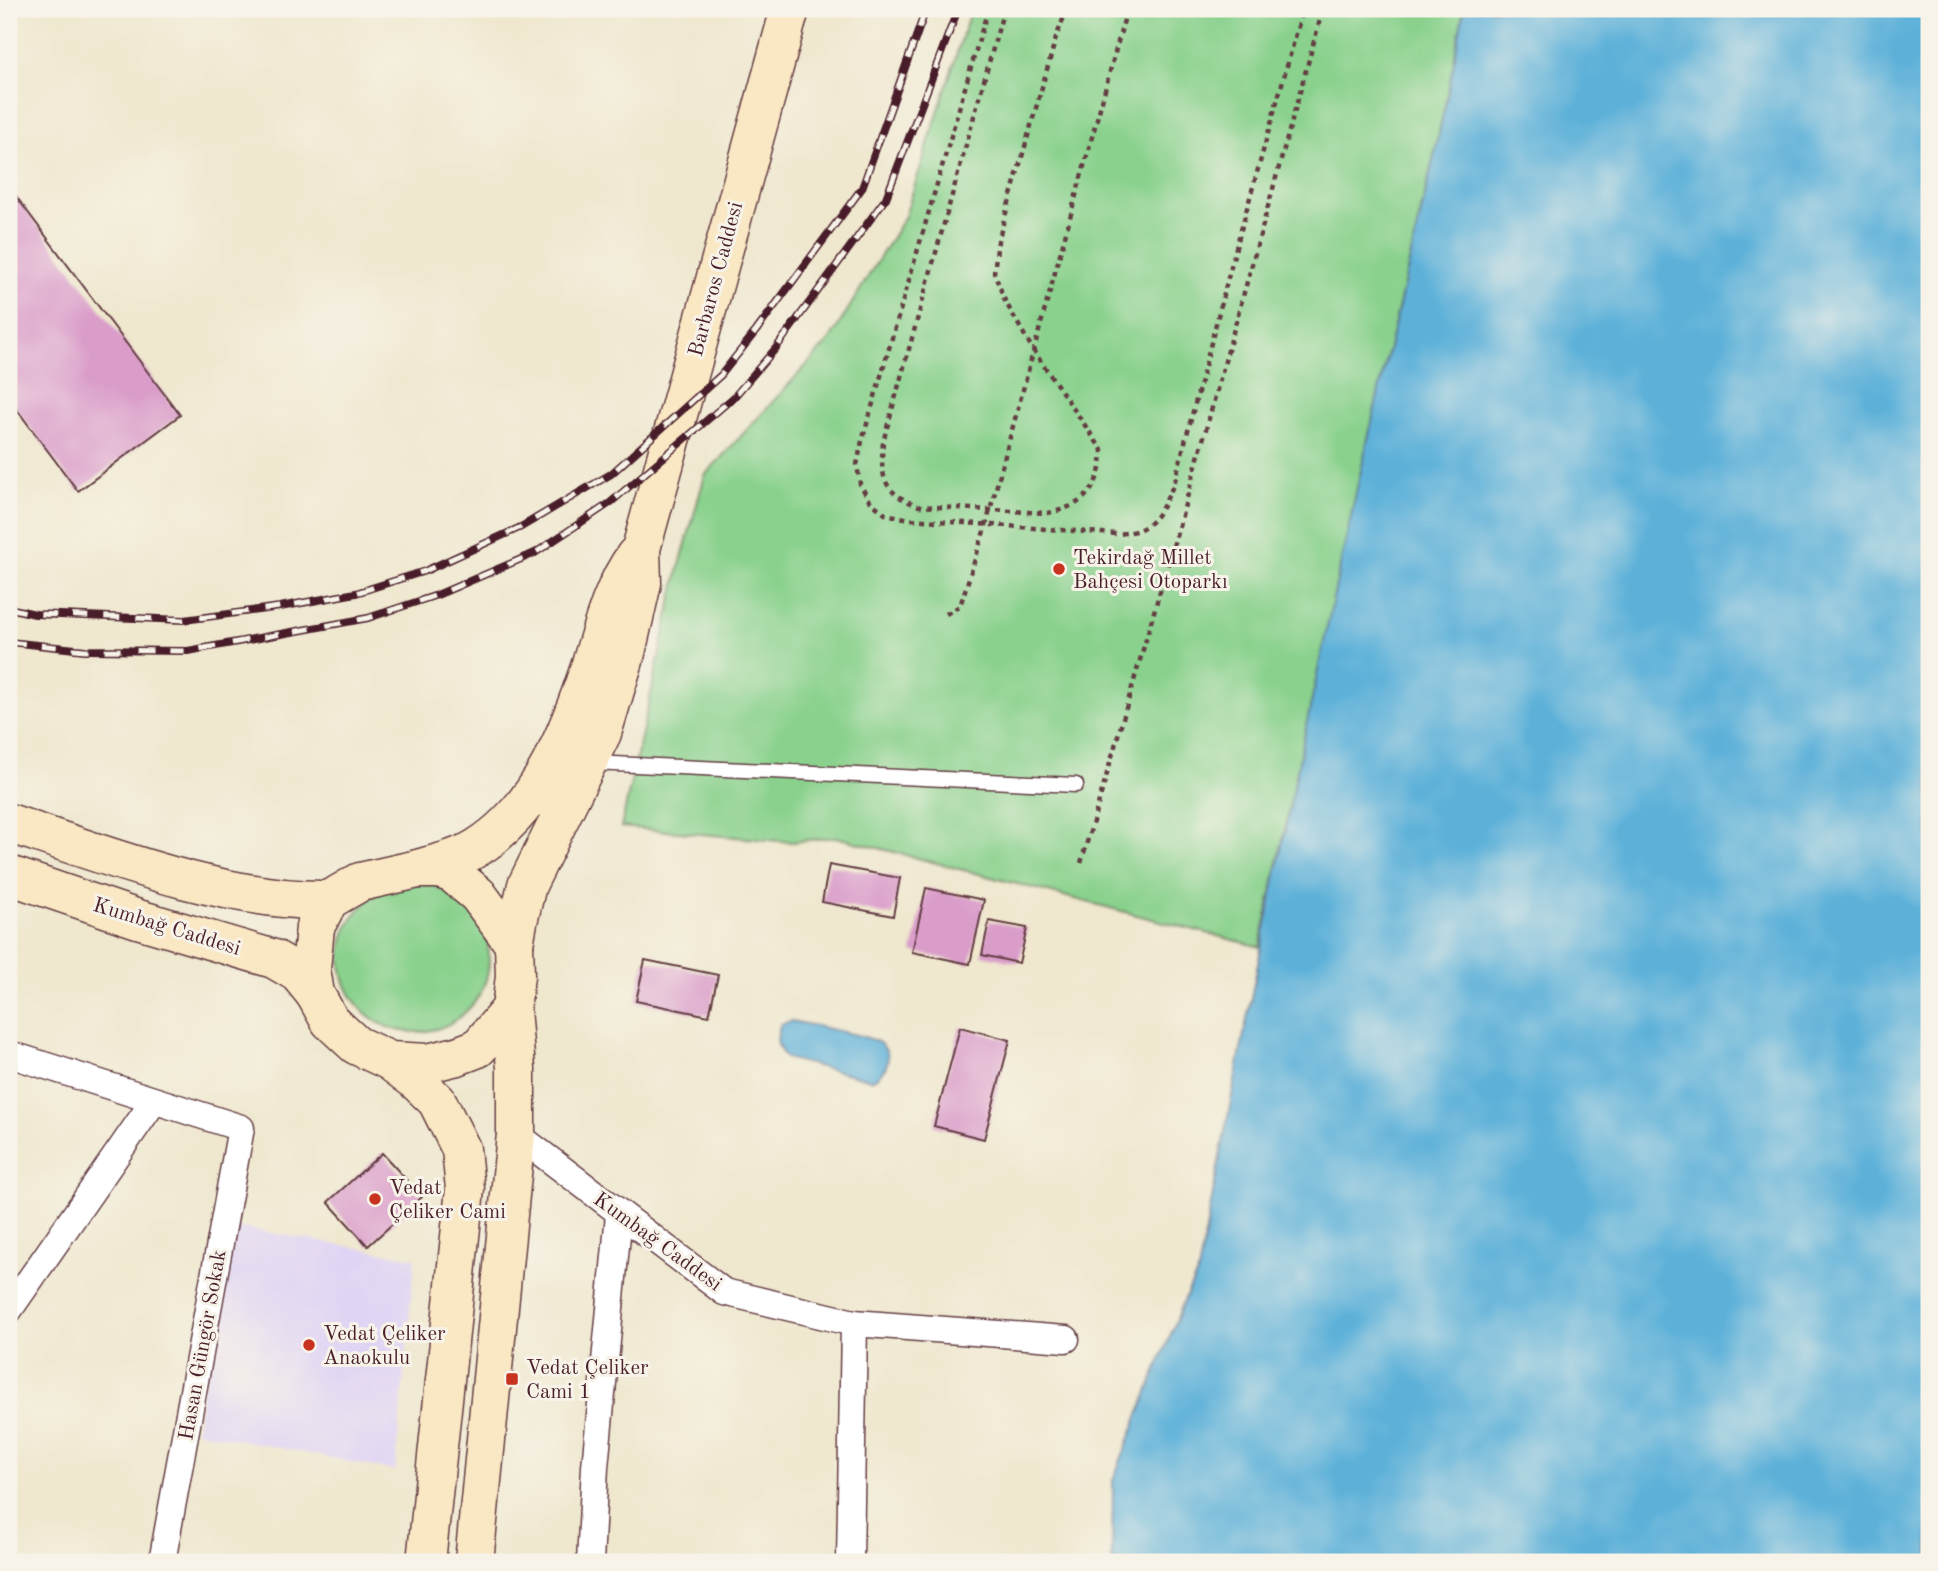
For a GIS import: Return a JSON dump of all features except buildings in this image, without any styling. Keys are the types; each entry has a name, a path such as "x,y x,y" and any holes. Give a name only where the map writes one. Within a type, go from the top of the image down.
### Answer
{"street":[{"name":"Barbaros Caddesi","path":"640,549 790,9"},
{"path":"474,1562 516,1135 516,1069 511,1009 515,976 514,944 527,884 602,733 625,657 642,583 640,549"},
{"path":"9,823 140,866 228,889 293,901 329,900 360,882 450,860 477,848 509,822 538,785 568,728 611,598 625,570 640,549"},
{"path":"418,869 440,869 453,874 478,895 514,944"},
{"name":"Kumbağ Caddesi","path":"9,875 138,919 274,959 298,973 315,994"},
{"path":"329,900 315,927 311,969 315,994 330,1021 356,1045 390,1061 437,1101 461,1149 465,1189 426,1562"},
{"path":"390,1061 428,1063 478,1048 511,1009"},
{"path":"9,1054 154,1101 12,1298"},
{"name":"Hasan Güngör Sokak","path":"154,1101 241,1128 162,1562"},
{"name":"Kumbağ Caddesi","path":"516,1135 724,1292 854,1324 1066,1339"},
{"path":"590,1562 595,1467 619,1214"},
{"path":"850,1562 854,1324"}],"lane":[{"path":"587,762 1076,785"}],"path":[{"path":"988,9 856,465 860,484 869,500 885,514 910,519 1116,534 1134,533 1158,516 1174,484 1235,251 1303,9"},
{"path":"1004,9 883,442 881,468 888,489 919,506 1046,513 1064,510 1083,499 1095,485 1101,469 1102,450 1033,350 1005,301 995,272 998,241 1056,38 1067,9"},
{"path":"946,614 960,606 986,525 1127,9"},
{"path":"1081,863 1185,505 1323,9"}],"shaded area":[{"name":"Vedat Çeliker Anaokulu","path":"230,1226 415,1258 395,1471 196,1431"}],"green space":[{"path":"971,9 1464,9 1448,95 1368,439 1260,947 836,837 792,842 621,827 678,572 705,475 829,341 905,216"},
{"path":"415,884 443,889 468,905 484,930 489,958 484,986 468,1011 443,1027 415,1032 387,1027 362,1011 346,986 341,958 346,930 362,905 387,889"}],"water":[{"path":"1464,9 1929,9 1929,1562 1112,1562 1113,1480 1198,1272 1323,647 1368,439 1431,171"},
{"path":"792,1021 872,1039 886,1052 888,1057 885,1067 872,1080 785,1058 777,1042 778,1034 781,1024"}],"railway":[{"path":"9,608 35,614 184,620 356,593 425,571 521,527 611,474 721,375 862,188 926,9"},
{"path":"9,642 85,650 188,651 368,618 437,595 535,553 610,503 734,397 776,348 886,198 958,9"}],"place":[{"name":"Tekirdağ Millet Bahçesi Otoparkı","path":"1059,569"},
{"name":"Vedat Çeliker Cami","path":"375,1199"},
{"name":"Vedat Çeliker Anaokulu","path":"309,1345"},
{"name":"Vedat Çeliker Cami 1","path":"512,1379"}]}
